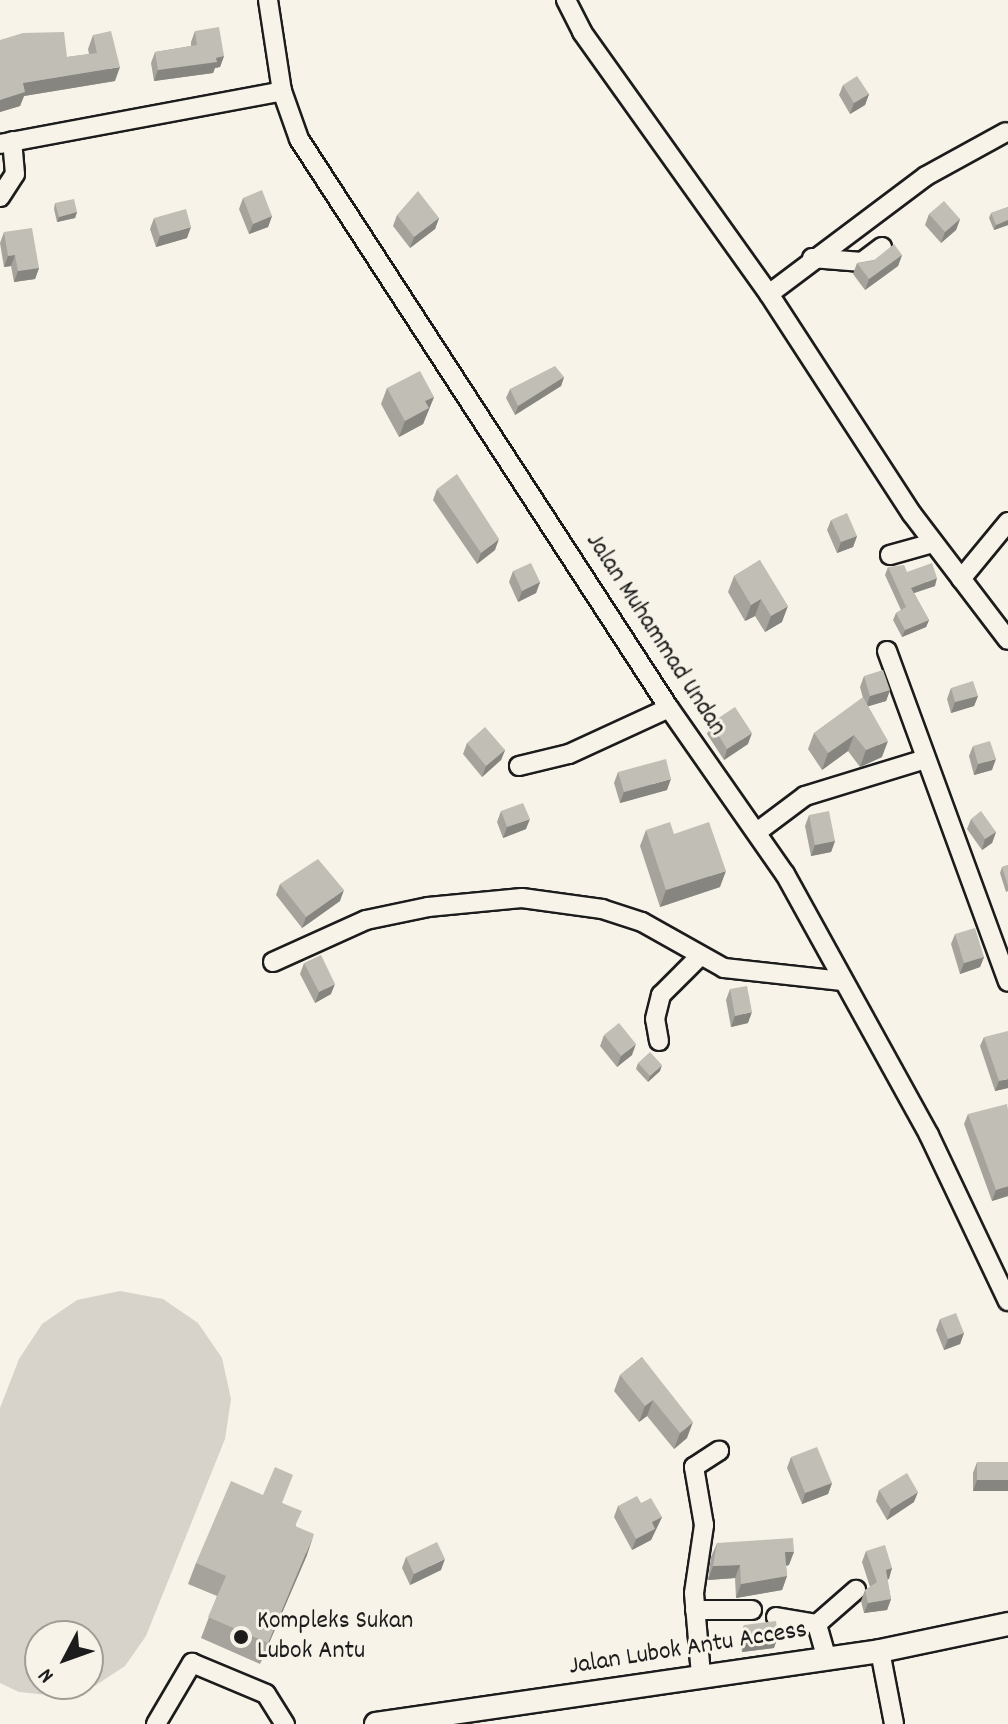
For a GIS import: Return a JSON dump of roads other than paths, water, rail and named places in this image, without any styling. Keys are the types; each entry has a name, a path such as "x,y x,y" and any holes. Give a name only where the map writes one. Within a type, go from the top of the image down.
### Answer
{"main road":[{"name":"Jalan Lubok Antu Access","path":"376,1724 826,1656 880,1651 1008,1624"}],"street":[{"name":"Jalan Muhammad Undan","path":"268,0 282,91 299,139 669,708 757,832 1003,1270 1008,1301"},
{"path":"566,0 582,32 769,294 933,543 1008,640"},
{"path":"0,197 15,174 6,142 282,91"},
{"path":"769,294 812,258 926,176 1006,132"},
{"path":"812,258 862,262 882,247"},
{"path":"961,579 1008,522"},
{"path":"890,555 933,543"},
{"path":"887,651 1008,982"},
{"path":"519,766 569,754 669,708"},
{"path":"757,832 805,796 925,759"},
{"path":"273,962 366,920 428,907 522,898 602,909 642,922 699,957 760,976 842,981"},
{"path":"659,1041 655,1019 661,995 699,957"},
{"path":"701,1675 695,1610 704,1525 694,1467 719,1451"},
{"path":"817,1624 856,1590"},
{"path":"695,1610 752,1610"},
{"path":"776,1617 817,1624"},
{"path":"817,1624 826,1656"},
{"path":"880,1651 894,1724"},
{"path":"156,1724 192,1663 266,1694 285,1724"}],"place":[{"name":"Kompleks Sukan Lubok Antu","path":"241,1637"}]}
